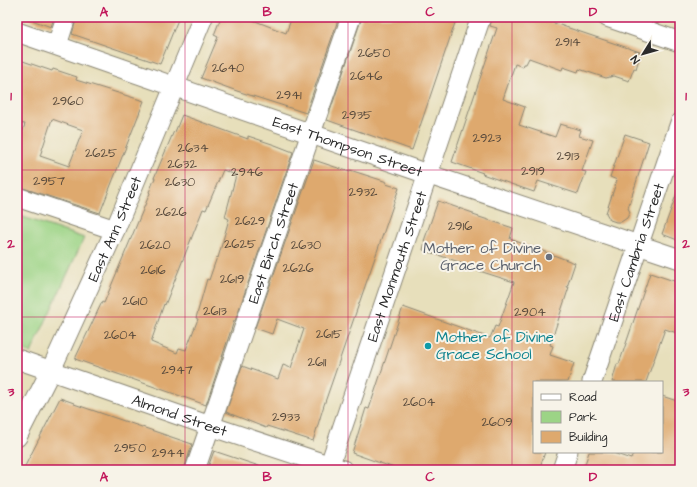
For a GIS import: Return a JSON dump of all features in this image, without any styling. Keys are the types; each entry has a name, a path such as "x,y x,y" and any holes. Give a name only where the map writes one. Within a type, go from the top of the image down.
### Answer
{"street":[{"path":"57,45 66,17"},
{"name":"East Ann Street","path":"17,437 51,370 115,230 203,17"},
{"name":"East Birch Street","path":"195,470 351,17"},
{"name":"East Monmouth Street","path":"333,468 427,174 481,17"},
{"path":"607,17 680,42"},
{"name":"East Thompson Street","path":"17,32 427,174 680,259"},
{"name":"East Cambria Street","path":"592,381 680,123"},
{"path":"17,197 115,230"},
{"name":"Almond Street","path":"17,359 333,468"},
{"path":"562,470 568,453"}],"green space":[{"path":"17,215 84,238 31,353 17,349"}],"building":[{"path":"29,17 54,17 51,27 29,19"},
{"path":"77,17 179,17 160,64 72,34"},
{"path":"221,17 245,17 286,33 292,17 339,17 306,113 201,78 218,37 214,35"},
{"path":"362,17 457,17 412,150 327,120"},
{"path":"492,17 536,17 640,52 636,69 634,68 629,81 614,76 606,78 579,69 578,72 563,67 562,70 529,58 523,67 515,64 503,99 525,107 519,125 555,137 560,124 581,130 579,136 593,140 582,171 586,172 578,194 538,181 534,192 452,162 497,28 490,26"},
{"path":"17,59 52,71 53,69 77,77 76,80 144,101 100,213 17,186 17,149 25,124 17,123","holes":["52,119 83,130 69,166 40,156"]},
{"path":"182,115 248,139 248,136 293,152 206,405 75,359 102,302 104,303 150,193 149,192 154,178 174,131 175,132","holes":["223,170 236,175 225,217 229,219 218,258 217,257 209,280 207,279 196,318 198,319 186,350 179,348 177,353 151,342 164,304 165,305 203,209 206,210"]},
{"path":"625,134 649,142 628,208 630,212 627,218 621,222 616,222 610,220 606,213 617,180 610,177"},
{"path":"314,160 387,182 386,184 399,188 313,441 267,426 266,428 226,412 242,366 278,379 283,365 291,368 304,329 277,319 272,334 255,328"},
{"path":"678,190 680,190 680,241 662,234"},
{"path":"438,201 473,213 473,215 513,228 510,239 575,263 567,287 569,287 550,345 553,346 550,355 574,363 568,381 533,381 533,453 545,453 539,470 400,470 352,453 366,408 369,409 403,307 490,338 495,326 498,327 514,282 473,269 474,267 423,250 424,241"},
{"path":"650,273 680,283 680,334 665,329 646,381 612,381 617,364 619,364"},
{"path":"663,396 680,402 680,453 674,470 583,470 589,453 613,453 631,459 634,453 663,453"},
{"path":"60,398 192,444 184,470 23,470"},
{"path":"214,451 262,467 261,470 207,470"}],"place":[{"name":"Mother of Divine Grace Church","path":"549,257"},
{"name":"Mother of Divine Grace School","path":"428,346"}]}
